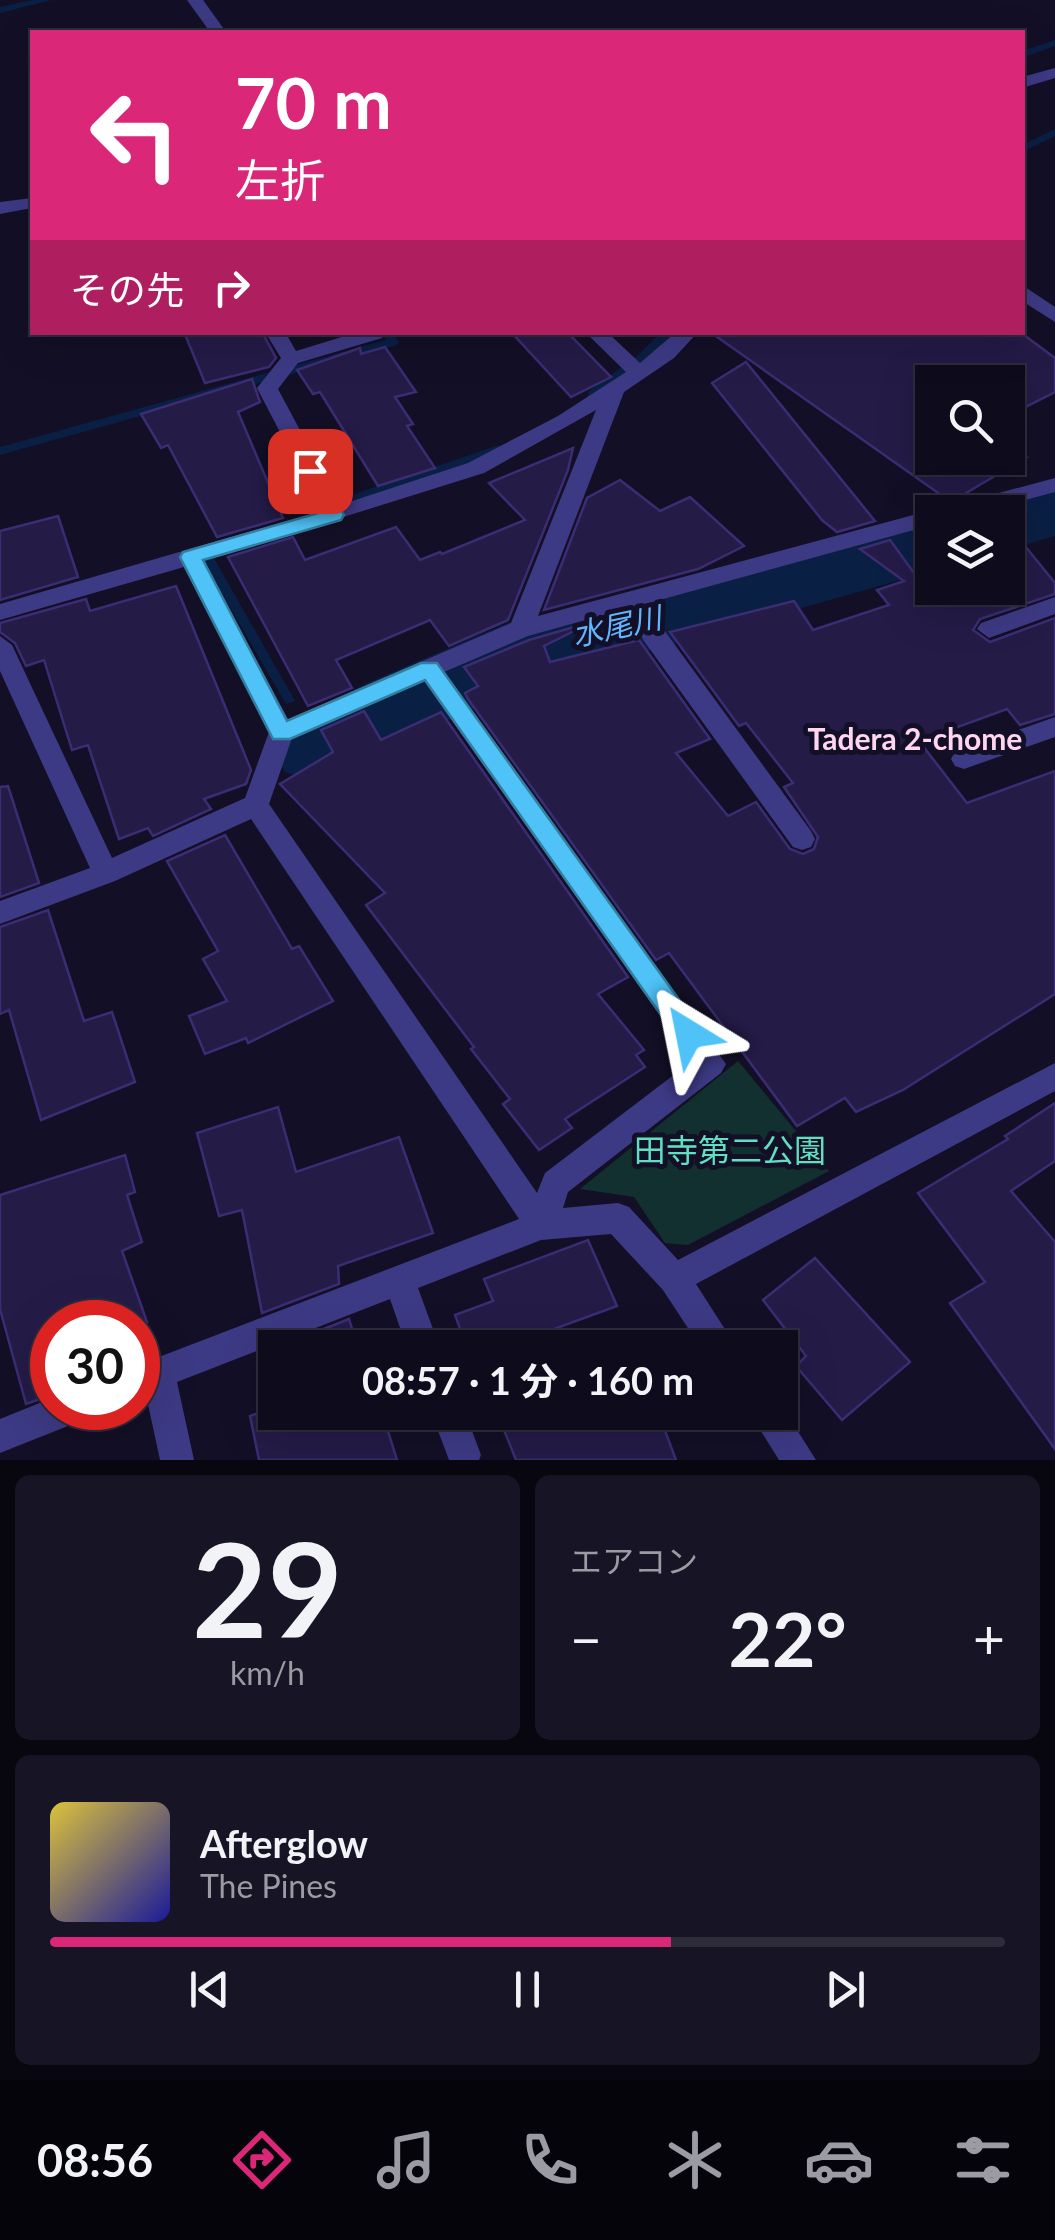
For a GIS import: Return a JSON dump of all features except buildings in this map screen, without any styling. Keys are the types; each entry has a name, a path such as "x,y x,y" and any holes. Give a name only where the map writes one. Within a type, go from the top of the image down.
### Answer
{"street":[{"path":"195,0 217,30"},
{"path":"1025,82 1055,73"},
{"path":"0,208 30,203"},
{"path":"1025,294 1055,316"},
{"path":"278,335 291,359"},
{"path":"334,515 267,388 291,359 373,335"},
{"path":"598,335 633,367"},
{"path":"0,612 334,515 476,468 565,422 615,388 633,367 667,354 685,335"},
{"path":"521,630 615,388"},
{"path":"1020,495 1055,486"},
{"path":"0,913 106,873 256,804 282,732 429,669 521,630 915,523"},
{"path":"190,557 282,732"},
{"path":"631,600 802,839"},
{"path":"989,629 1055,605"},
{"path":"0,644 106,873"},
{"path":"429,669 711,1064 556,1184 541,1225"},
{"path":"964,760 1055,727"},
{"path":"256,804 541,1225"},
{"path":"674,1280 1055,1076"},
{"path":"160,1372 541,1225 618,1218 674,1280 709,1330"},
{"path":"400,1280 418,1330"},
{"path":"160,1411 177,1460"},
{"path":"0,1436 30,1424"},
{"path":"455,1430 464,1455"},
{"path":"779,1430 800,1460"}],"green space":[{"name":"田寺第二公園","path":"738,1061 829,1171 688,1245 665,1243 634,1197 580,1189"}],"water":[{"path":"214,558 295,701 286,704 203,561"}],"waterway":[{"path":"0,10 46,0"},
{"path":"1025,54 1055,43"},
{"path":"1025,147 1055,132"},
{"path":"0,451 393,342 388,335"},
{"path":"592,395 643,357 665,335"},
{"path":"342,503 499,449"},
{"name":"水尾川","path":"1025,518 1055,508"},
{"name":"水尾川","path":"316,748 400,705 538,645 657,619 915,549"}],"district":[{"name":"Tadera 2-chome","path":"915,740"}],"route":[{"path":"310,471 334,515 190,557 282,732 429,669 689,1034"}]}
